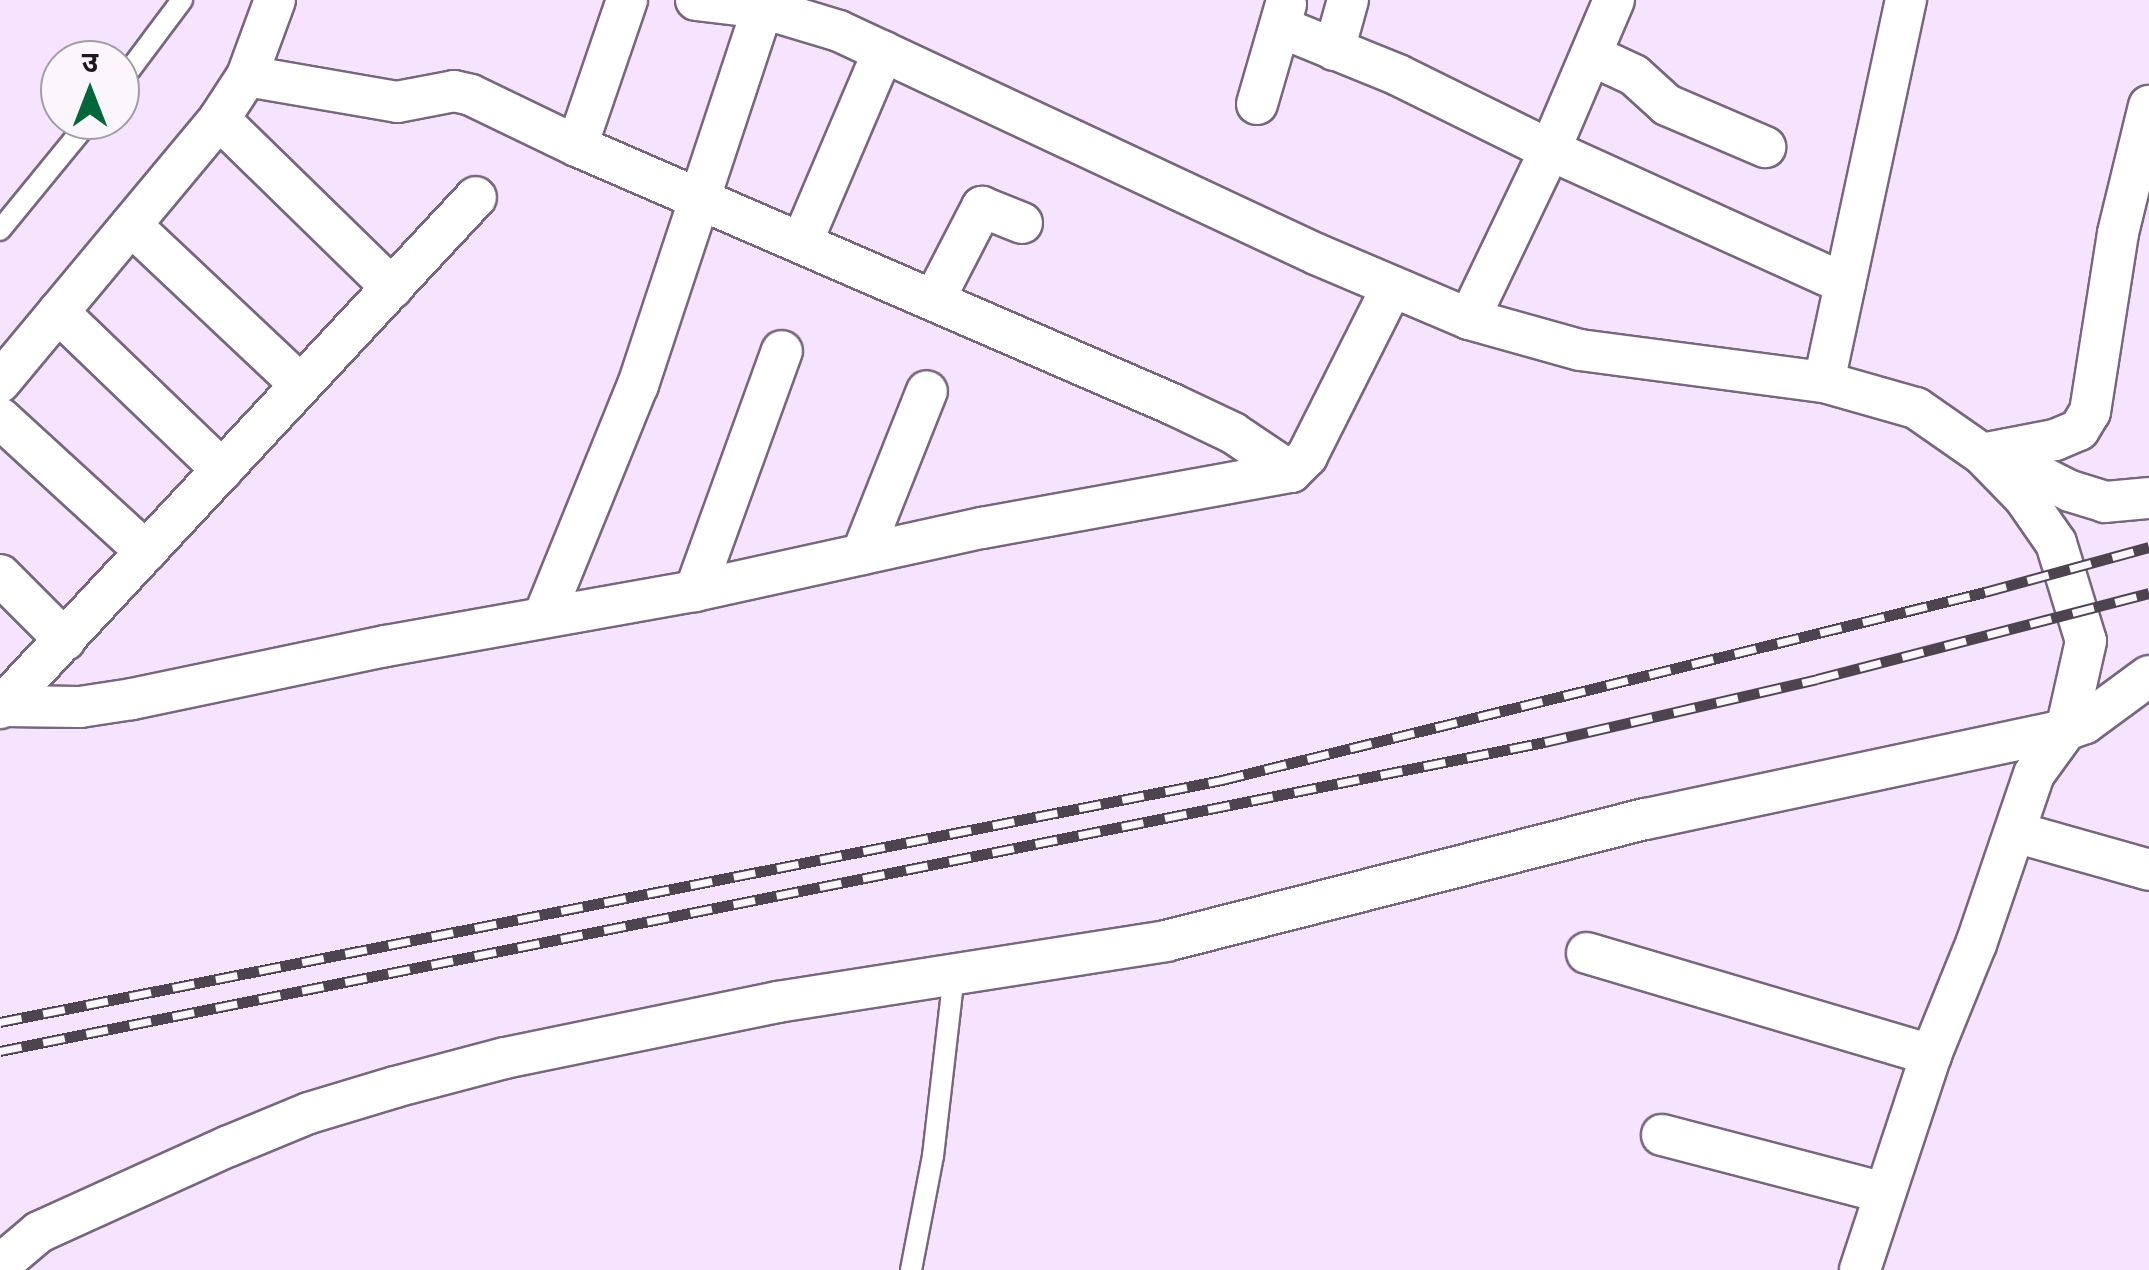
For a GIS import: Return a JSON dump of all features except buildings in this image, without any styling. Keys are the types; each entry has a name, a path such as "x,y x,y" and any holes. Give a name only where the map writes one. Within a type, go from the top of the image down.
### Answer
{"street":[{"path":"0,382 219,119 247,76 276,0"},
{"path":"577,146 626,0"},
{"path":"696,0 763,8 838,31 1469,319 1580,350 1824,382 1916,408 2070,491 2105,502 2149,498"},
{"path":"1334,50 1348,0"},
{"path":"1469,319 1550,150 1614,0"},
{"path":"1824,382 1906,0"},
{"path":"544,616 638,385 763,8"},
{"path":"1257,104 1284,13 1334,50 1432,90 1550,150 1845,284"},
{"path":"802,242 883,52"},
{"path":"1591,55 1634,75 1668,105 1765,147"},
{"path":"247,76 398,102 454,90 1233,433 1291,472"},
{"path":"1995,451 2055,440 2079,430 2090,412 2118,233 2149,106"},
{"path":"219,119 392,288"},
{"path":"2,707 476,197"},
{"path":"934,300 982,208 1022,223"},
{"path":"130,225 301,385"},
{"path":"2,707 63,708 132,699 1291,472 1308,456 1392,287"},
{"path":"58,312 222,470"},
{"path":"695,591 782,352"},
{"path":"862,554 927,392"},
{"path":"0,418 146,552"},
{"path":"1860,1270 1931,1055 2016,832 2034,774 2066,730 2086,641 2056,543 1995,451"},
{"path":"0,575 65,640"},
{"path":"0,1265 38,1232 309,1113 505,1058 778,1002 1166,942 1646,820 2066,730 2084,723 2149,676"},
{"path":"2016,832 2149,870"},
{"path":"1587,953 1931,1055"},
{"path":"1662,1134 1885,1193"}],"lane":[{"path":"140,56 182,0"},
{"path":"0,230 74,140"},
{"path":"911,1270 932,1156 954,974"}],"railway":[{"path":"0,1022 1222,780 1985,592 2149,547"},
{"path":"0,1051 1545,742 1817,679 2149,593"}]}
